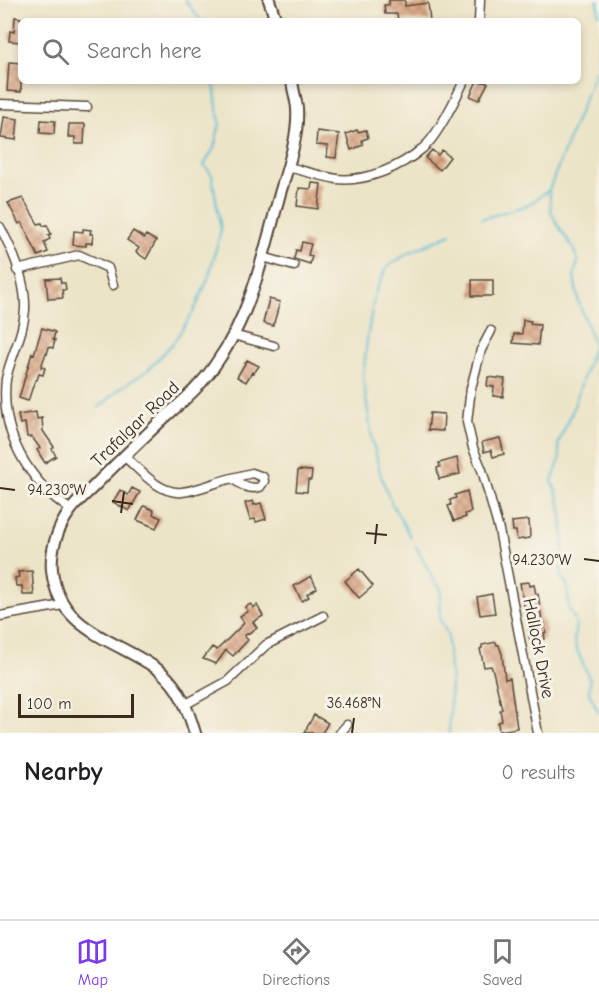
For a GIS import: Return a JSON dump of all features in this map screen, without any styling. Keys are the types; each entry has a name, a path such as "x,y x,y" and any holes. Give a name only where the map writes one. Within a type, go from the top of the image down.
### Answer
{"street":[{"path":"269,0 275,18"},
{"path":"479,18 480,0"},
{"name":"Trafalgar Road","path":"195,733 186,704 161,672 139,657 90,632 63,605 52,569 53,550 60,529 71,510 197,387 217,362 233,334 250,297 288,167 297,109 293,84"},
{"path":"288,167 338,178 361,178 396,165 424,147 456,99 463,84"},
{"path":"0,104 87,107"},
{"path":"0,227 8,241 23,284 25,308 23,326 6,380 2,413 15,451 31,476 51,496 71,510"},
{"path":"17,270 78,255 108,268 114,285"},
{"path":"263,257 294,266"},
{"name":"Hallock Drive","path":"491,331 481,350 471,388 467,422 499,530 538,733"},
{"path":"233,334 274,346"},
{"path":"124,456 166,491 181,493 232,478"},
{"path":"0,616 63,605"},
{"path":"186,704 228,681 266,645 323,616"},
{"path":"340,733 347,725"}],"building":[{"path":"389,0 405,0 405,6 428,3 430,18 398,18 397,14 385,14 384,5 389,5"},
{"path":"15,17 21,18 18,18 18,42 9,41 10,31 14,32"},
{"path":"9,62 18,63 18,84 21,84 21,92 7,91"},
{"path":"476,84 487,84 479,100 470,96"},
{"path":"4,117 18,119 16,140 1,138"},
{"path":"41,120 55,121 54,134 40,133"},
{"path":"69,124 85,124 84,144 75,144 75,137 68,137"},
{"path":"357,130 358,132 366,130 368,138 362,140 363,145 351,150 346,134"},
{"path":"317,131 339,134 336,158 327,157 328,146 316,145"},
{"path":"432,150 438,155 442,150 450,157 440,170 425,158"},
{"path":"312,183 321,184 318,209 297,206 299,188 311,189"},
{"path":"23,198 38,224 47,225 51,234 48,235 50,239 44,242 48,252 38,256 22,222 19,224 8,203"},
{"path":"83,229 91,230 92,243 86,243 86,246 73,245 74,231 83,232"},
{"path":"133,231 144,238 146,235 156,241 146,259 136,252 139,248 127,240"},
{"path":"302,242 311,244 308,255 312,256 310,264 294,259 296,250 300,251"},
{"path":"60,278 61,283 65,283 66,290 62,290 63,298 48,299 46,279"},
{"path":"472,280 493,280 493,296 472,296"},
{"path":"269,299 280,302 273,326 263,323"},
{"path":"523,320 531,321 530,324 540,325 538,345 513,343 514,334 522,334"},
{"path":"42,328 55,332 53,340 55,340 53,348 49,347 41,367 45,368 43,375 39,374 35,380 28,401 19,398"},
{"path":"247,360 259,366 246,382 237,377"},
{"path":"488,377 505,379 503,397 493,396 494,387 487,386"},
{"path":"36,412 37,419 42,418 43,431 54,447 52,449 56,456 45,463 37,450 40,448 32,437 27,437 25,423 20,424 18,415"},
{"path":"430,413 444,414 443,431 428,430"},
{"path":"500,438 504,454 493,457 491,450 484,452 482,442"},
{"path":"457,458 460,474 439,479 437,468 440,467 439,463"},
{"path":"298,470 312,471 311,480 308,480 307,492 296,491"},
{"path":"132,488 140,492 129,511 113,502 120,490 128,495"},
{"path":"467,491 471,512 465,514 466,517 454,521 448,506 451,505 450,500 456,498 455,495"},
{"path":"253,501 254,505 261,503 266,519 256,522 255,519 250,520 245,503"},
{"path":"144,506 154,510 153,514 161,518 156,528 137,520"},
{"path":"529,520 530,538 517,540 512,522"},
{"path":"359,569 373,586 359,598 345,581"},
{"path":"32,571 34,595 23,595 22,586 16,586 15,578 19,577 18,572"},
{"path":"311,576 317,588 307,594 309,597 302,601 294,586"},
{"path":"529,582 530,586 534,585 536,594 538,594 546,632 544,633 545,639 530,641 520,583"},
{"path":"492,594 495,613 480,615 477,597"},
{"path":"251,604 253,608 257,605 263,616 253,622 257,628 244,636 248,640 233,656 226,650 216,664 203,659 212,647 217,650 244,623 240,616 248,611 245,607"},
{"path":"496,642 502,654 505,679 510,678 517,728 499,731 498,722 502,721 500,710 502,709 493,671 491,666 484,667 480,649 482,645"},
{"path":"314,715 328,723 322,733 304,733"}],"waterway":[{"path":"185,0 199,18"},
{"path":"598,0 599,15"},
{"path":"481,219 528,205 549,190 598,64 599,35"},
{"path":"98,408 122,387 148,370 173,343 194,311 208,279 221,230 212,175 204,165 214,148 220,123 214,84"},
{"path":"549,190 551,211 578,260 574,276 578,300 594,345 572,412 558,444 560,459 552,482 562,516 561,577 567,584 569,609 576,623 574,641 590,680 589,693 599,713"},
{"path":"410,536 392,504 381,476 372,439 363,378 367,340 374,296 386,268 408,253 451,234"},
{"path":"416,546 441,589 440,619 448,635 451,679 449,733"}]}
